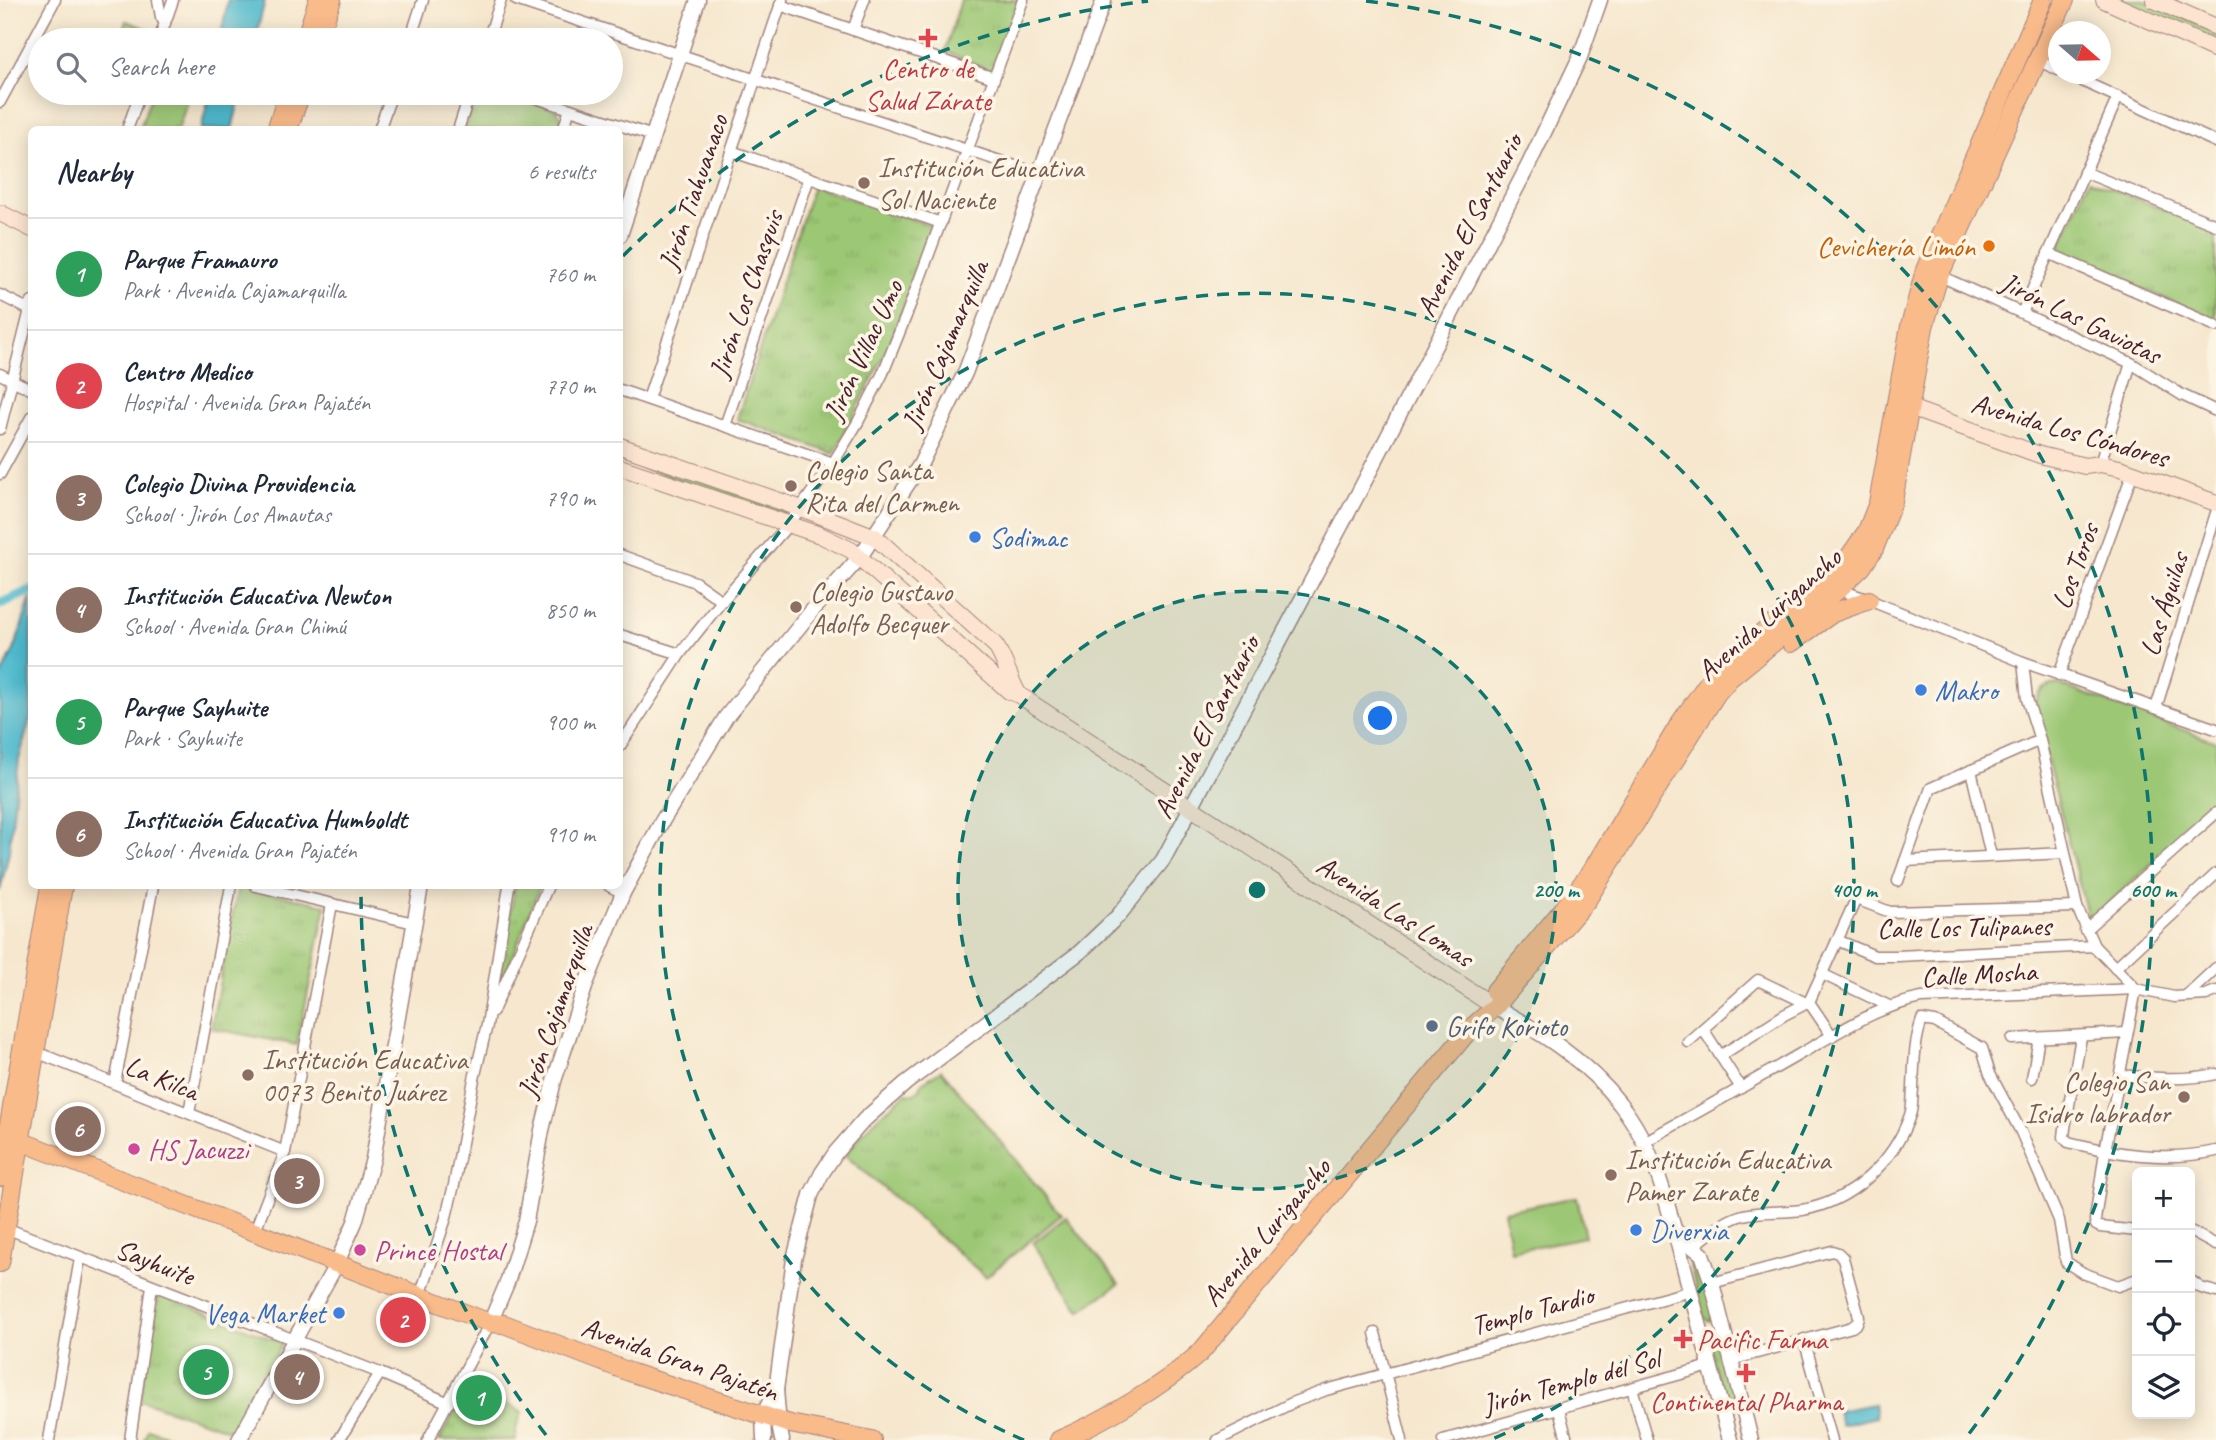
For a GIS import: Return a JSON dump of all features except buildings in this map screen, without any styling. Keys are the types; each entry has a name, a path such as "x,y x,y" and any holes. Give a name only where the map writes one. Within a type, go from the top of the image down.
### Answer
{"main road":[{"path":"309,28 318,0"},
{"path":"322,28 332,0"},
{"name":"Avenida Lurigancho","path":"1059,1440 1101,1419 1168,1378 1200,1353 1487,1009 1499,985 1565,907 1717,693 1730,678 1831,587 1858,545 1878,503 1910,326 2043,0"},
{"name":"Avenida Lurigancho","path":"2059,21 2064,0"},
{"path":"2104,0 2216,50"},
{"path":"2160,1 2216,27"},
{"name":"Avenida Lurigancho","path":"1654,780 1680,723 1710,680 1733,657 1831,587 1869,556 1893,501 1932,272 2048,68"},
{"path":"277,126 284,105"},
{"path":"289,126 297,105"},
{"path":"0,213 28,227"},
{"name":"Avenida Los Cóndores","path":"1910,408 2040,455 2085,466 2101,464 2133,472 2216,503"},
{"path":"623,447 875,537 995,645 1003,656 1010,679 1019,695"},
{"name":"Avenida Las Lomas","path":"623,468 838,543 860,557 892,584 1009,691 1190,807 1487,1009"},
{"path":"892,584 896,572 907,566"},
{"path":"1758,655 1785,647 1833,613 1869,600"},
{"path":"0,1263 13,1138 50,889"},
{"path":"28,1048 62,889"},
{"path":"0,1177 13,1138"},
{"name":"Avenida Gran Pajatén","path":"13,1138 490,1323 503,1324 776,1424"},
{"path":"776,1424 872,1440"}],"street":[{"path":"40,28 55,0"},
{"path":"158,0 165,23"},
{"path":"163,28 173,0"},
{"path":"414,28 423,0"},
{"path":"492,28 501,0"},
{"path":"516,0 599,28"},
{"path":"623,226 698,0"},
{"path":"853,30 864,0"},
{"name":"Jirón Villac Umo","path":"623,741 680,654 789,524 833,463 858,422 883,373 1023,0"},
{"name":"Jirón Cajamarquilla","path":"490,1323 507,1283 526,1221 542,1130 554,1081 587,981 623,893 726,717 811,612 860,557 920,465 956,395 1104,0"},
{"name":"Avenida El Santuario","path":"776,1424 776,1390 794,1259 811,1195 836,1152 864,1120 906,1083 1056,972 1118,916 1163,860 1360,490 1534,153 1580,57 1600,0"},
{"path":"781,3 994,78"},
{"name":"Jirón Tiahuanaco","path":"648,399 781,3"},
{"path":"623,36 1039,174"},
{"path":"0,102 28,50"},
{"path":"2089,84 2216,142"},
{"path":"2022,313 2118,97"},
{"path":"128,126 136,105"},
{"path":"380,126 388,105"},
{"path":"459,126 467,105"},
{"path":"558,105 622,126"},
{"path":"564,126 570,109"},
{"path":"623,126 653,136"},
{"path":"731,151 941,223"},
{"path":"2084,172 2216,225"},
{"name":"Jirón Los Chasquis","path":"725,426 809,178"},
{"path":"2048,253 2216,326"},
{"name":"Jirón Las Gaviotas","path":"1932,272 2131,363 2182,396 2216,411"},
{"path":"0,295 28,307"},
{"path":"0,429 28,319"},
{"path":"2101,464 2131,363"},
{"path":"0,373 28,388"},
{"path":"623,391 833,463"},
{"path":"0,474 28,423"},
{"name":"Los Toros","path":"2059,674 2133,472"},
{"name":"Las Águilas","path":"2156,708 2216,513"},
{"path":"623,556 695,582 722,601"},
{"path":"1831,587 2023,662 2216,729"},
{"path":"623,636 680,654"},
{"path":"2023,662 2027,699 2077,907 2094,946 2136,989 2105,1151 2096,1226 2132,1230"},
{"path":"1898,881 1931,788 2039,740"},
{"path":"1971,770 1991,856"},
{"path":"2085,930 2216,813"},
{"path":"1905,861 2065,853"},
{"path":"2115,968 2216,874"},
{"path":"115,1083 152,889"},
{"path":"189,1113 229,889"},
{"path":"269,889 414,923"},
{"path":"240,1440 336,1265 355,1222 373,1160 420,889"},
{"path":"420,1296 448,1209 487,1025 509,889"},
{"path":"487,1025 547,889"},
{"path":"615,889 623,893"},
{"path":"1720,1056 1808,1003 1856,899 1890,912 2077,907"},
{"path":"254,1233 285,1152 332,904"},
{"name":"Calle Los Tulipanes","path":"1837,940 1875,956 2094,946"},
{"path":"2187,995 2216,968"},
{"path":"1822,974 1889,1006"},
{"path":"1688,1042 1758,980 1808,1003 1832,1036"},
{"name":"Calle Mosha","path":"1644,1142 1889,1006 1922,998 2136,989 2158,996 2174,997 2206,995 2216,990"},
{"name":"Avenida Las Lomas","path":"1487,1009 1572,1054 1620,1103 1644,1142 1659,1179 1674,1229 1730,1440"},
{"path":"1694,1246 1720,1225 1744,1214 1779,1213 1821,1206 1846,1195 1865,1181 1898,1140 1911,1114 1917,1035 1922,1020 1936,1022 1982,1048 1990,1074 2021,1132 2059,1220 2066,1262 2083,1273 2118,1286 2132,1281"},
{"path":"1703,1029 1741,1088"},
{"path":"2012,1039 2127,1033"},
{"path":"2081,1037 2064,1137 2068,1142 2144,1157 2197,1155 2216,1150"},
{"path":"2032,1078 2039,1038"},
{"name":"La Kilca","path":"28,1048 285,1152"},
{"path":"2119,1075 2193,1079 2216,1074"},
{"name":"Sayhuite","path":"3,1227 295,1339 449,1402"},
{"path":"1674,1229 1702,1254 1712,1283 1751,1440"},
{"path":"2195,1234 2216,1245"},
{"path":"1712,1283 1832,1251 1838,1252 1843,1258 1859,1317 1852,1327 1731,1360"},
{"path":"49,1440 80,1258"},
{"path":"2195,1284 2201,1289 2216,1292"},
{"path":"130,1440 152,1286"},
{"name":"Templo Tardio","path":"1218,1440 1294,1402 1326,1390 1691,1291"},
{"path":"1700,1328 1721,1322"},
{"path":"428,1440 490,1323"},
{"path":"1376,1333 1402,1440"},
{"path":"1804,1339 1832,1440"},
{"name":"Jirón Templo del Sol","path":"1443,1440 1481,1435 1559,1409 1710,1366"},
{"path":"339,1440 380,1373"},
{"path":"1632,1388 1647,1440"},
{"path":"1723,1413 1742,1407"},
{"path":"1559,1409 1567,1440"},
{"path":"764,1440 776,1424"}],"green space":[{"path":"961,0 1019,0 992,71 945,51"},
{"path":"2117,0 2145,0 2216,32 2216,45"},
{"path":"126,21 145,28 123,28"},
{"path":"148,105 186,105 179,126 141,126"},
{"path":"472,105 541,105 557,110 562,119 559,126 465,126"},
{"path":"2089,180 2216,230 2216,320 2057,253"},
{"path":"813,186 933,226 889,346 834,454 737,419"},
{"path":"623,454 789,510 784,515 623,461"},
{"path":"2058,684 2216,742 2216,804 2089,922 2034,709 2041,691"},
{"path":"237,889 252,889 326,905 297,1045 211,1028"},
{"path":"514,889 539,889 504,979 499,979"},
{"path":"941,1070 1061,1215 986,1277 845,1155 890,1107 906,1093 913,1094 920,1089 922,1083"},
{"path":"1577,1197 1585,1237 1511,1251 1504,1211"},
{"path":"1066,1217 1119,1284 1080,1311 1033,1243"},
{"path":"1690,1255 1700,1258 1715,1314 1709,1321 1704,1319 1688,1257"},
{"path":"159,1294 283,1343 232,1431 140,1400"},
{"path":"1709,1332 1720,1333 1736,1402 1730,1406 1725,1403 1706,1336"},
{"path":"470,1384 522,1412 516,1429 516,1440 439,1440"},
{"path":"148,1429 176,1439 176,1440 144,1440"}],"water":[{"path":"228,0 265,0 258,28 222,28"},
{"path":"207,105 238,105 233,126 202,126"},
{"path":"28,606 28,726 19,760 9,852 0,891 0,677 14,650"},
{"path":"1874,1404 1876,1417 1841,1425 1837,1411"}],"waterway":[{"path":"0,604 28,592"}],"place":[{"name":"Centro de Salud Zárate","path":"928,38"},
{"name":"Institución Educativa Sol Naciente","path":"864,183"},
{"name":"Cevichería Limón","path":"1989,246"},
{"name":"Colegio Santa Rita del Carmen","path":"791,486"},
{"name":"Sodimac","path":"975,537"},
{"name":"Colegio Gustavo Adolfo Becquer","path":"796,607"},
{"name":"Makro","path":"1921,690"},
{"name":"Grifo Korioto","path":"1432,1026"},
{"name":"Institución Educativa 0073 Benito Juárez","path":"248,1075"},
{"name":"Colegio San Isidro labrador","path":"2184,1097"},
{"name":"Institución Educativa Humboldt","path":"78,1129"},
{"name":"HS Jacuzzi","path":"134,1149"},
{"name":"Institución Educativa Pamer Zarate","path":"1611,1175"},
{"name":"Colegio Divina Providencia","path":"297,1181"},
{"name":"Diverxia","path":"1636,1230"},
{"name":"Prince Hostal","path":"360,1250"},
{"name":"Vega Market","path":"339,1313"},
{"name":"Centro Medico","path":"403,1320"},
{"name":"Pacific Farma","path":"1683,1339"},
{"name":"Parque Sayhuite","path":"206,1372"},
{"name":"Continental Pharma","path":"1746,1373"},
{"name":"Institución Educativa Newton","path":"297,1377"},
{"name":"Parque Framauro","path":"479,1398"}]}
